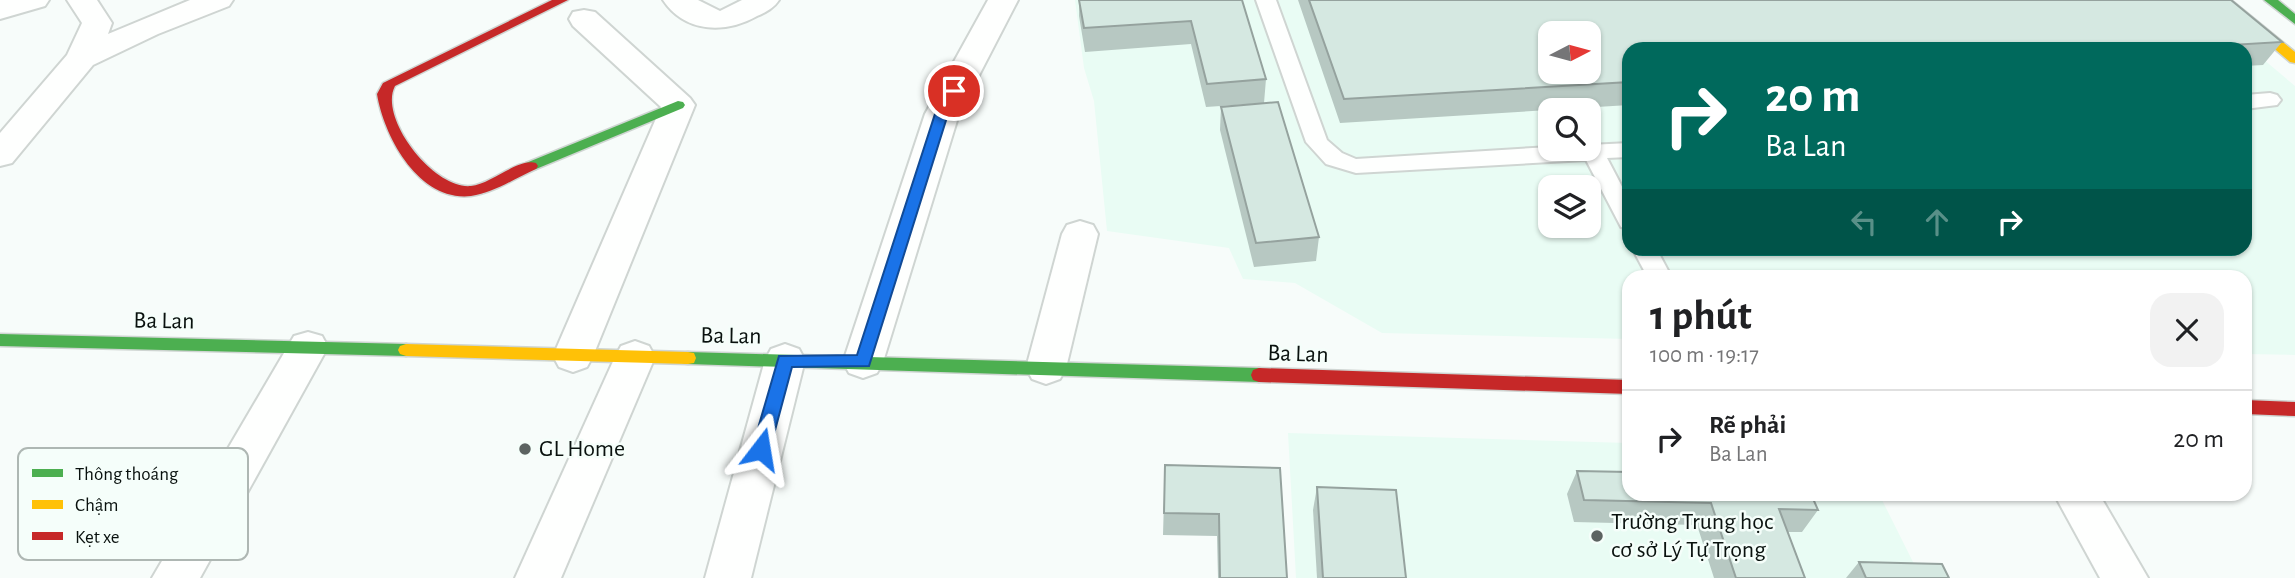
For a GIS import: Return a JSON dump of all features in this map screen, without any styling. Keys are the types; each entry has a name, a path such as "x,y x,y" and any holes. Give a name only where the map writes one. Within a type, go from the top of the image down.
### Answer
{"street":[{"path":"0,10 34,0"},
{"path":"0,156 82,58 97,23 82,0"},
{"path":"82,58 148,27 218,0"},
{"path":"678,0 708,20 720,22 764,0"},
{"path":"863,362 942,114 1003,0"},
{"path":"2223,0 2295,59"},
{"path":"2270,0 2295,20"},
{"path":"573,9 678,105 470,191 447,189 435,182 405,153 383,96 390,83 573,9"},
{"path":"573,356 678,105"},
{"path":"1046,368 1080,234"},
{"name":"Ba Lan","path":"0,340 863,362 1622,387"},
{"path":"248,451 308,347"},
{"path":"538,578 635,357"},
{"path":"728,578 785,360"},
{"path":"2252,407 2295,409"},
{"path":"2080,501 2125,578"},
{"path":"175,578 185,560"}],"lane":[{"path":"1266,0 1317,142 1328,157 1356,166 1538,156"},
{"path":"2252,101 2270,100"},
{"path":"1601,152 1622,151"},
{"path":"1597,161 1622,208"}],"shaded area":[{"path":"1075,0 2193,0 2243,42 1622,42 1622,256 2252,256 2252,50 2295,86 2295,355 2252,354 2252,270 1622,270 1622,339 1382,333 1295,283 1243,279 1229,248 1107,231 1094,101 1084,68"},
{"name":"Trường Trung học cơ sở Lý Tự Trọng","path":"1288,433 1622,443 1622,501 1882,501 1921,578 1296,578"}],"building":[{"path":"1079,0 1242,0 1266,79 1207,84 1191,21 1084,28"},
{"path":"1309,0 2231,0 2282,42 2252,44 1622,42 1622,82 1601,84 1601,21 1538,21 1538,84 1595,84 1344,99"},
{"path":"1278,102 1319,237 1256,243 1221,107"},
{"path":"1165,465 1280,468 1287,578 1220,578 1219,514 1164,513"},
{"path":"1577,471 1622,472 1622,501 1584,500"},
{"path":"1317,487 1396,490 1406,578 1323,578"},
{"path":"1626,501 1814,501 1818,510 1779,509 1805,578 1736,578 1711,503"},
{"path":"1859,562 1942,564 1949,578 1866,578"}],"traffic: fast":[{"path":"2270,0 2295,20"},
{"path":"531,166 678,105"},
{"path":"0,340 406,350"},
{"path":"688,358 1259,375"}],"traffic: slow":[{"path":"2223,0 2295,59"},
{"path":"406,350 688,358"}],"traffic: jam":[{"path":"531,166 471,191 455,190 440,184 425,173 401,143 392,126 384,94 390,83 562,0"},
{"path":"1259,375 1622,387"},
{"path":"2252,407 2295,409"}],"place":[{"name":"GL Home","path":"525,449"},
{"name":"Trường Trung học cơ sở Lý Tự Trọng","path":"1597,536"}],"route":[{"path":"761,449 785,360 863,362 942,114 954,91"}]}
